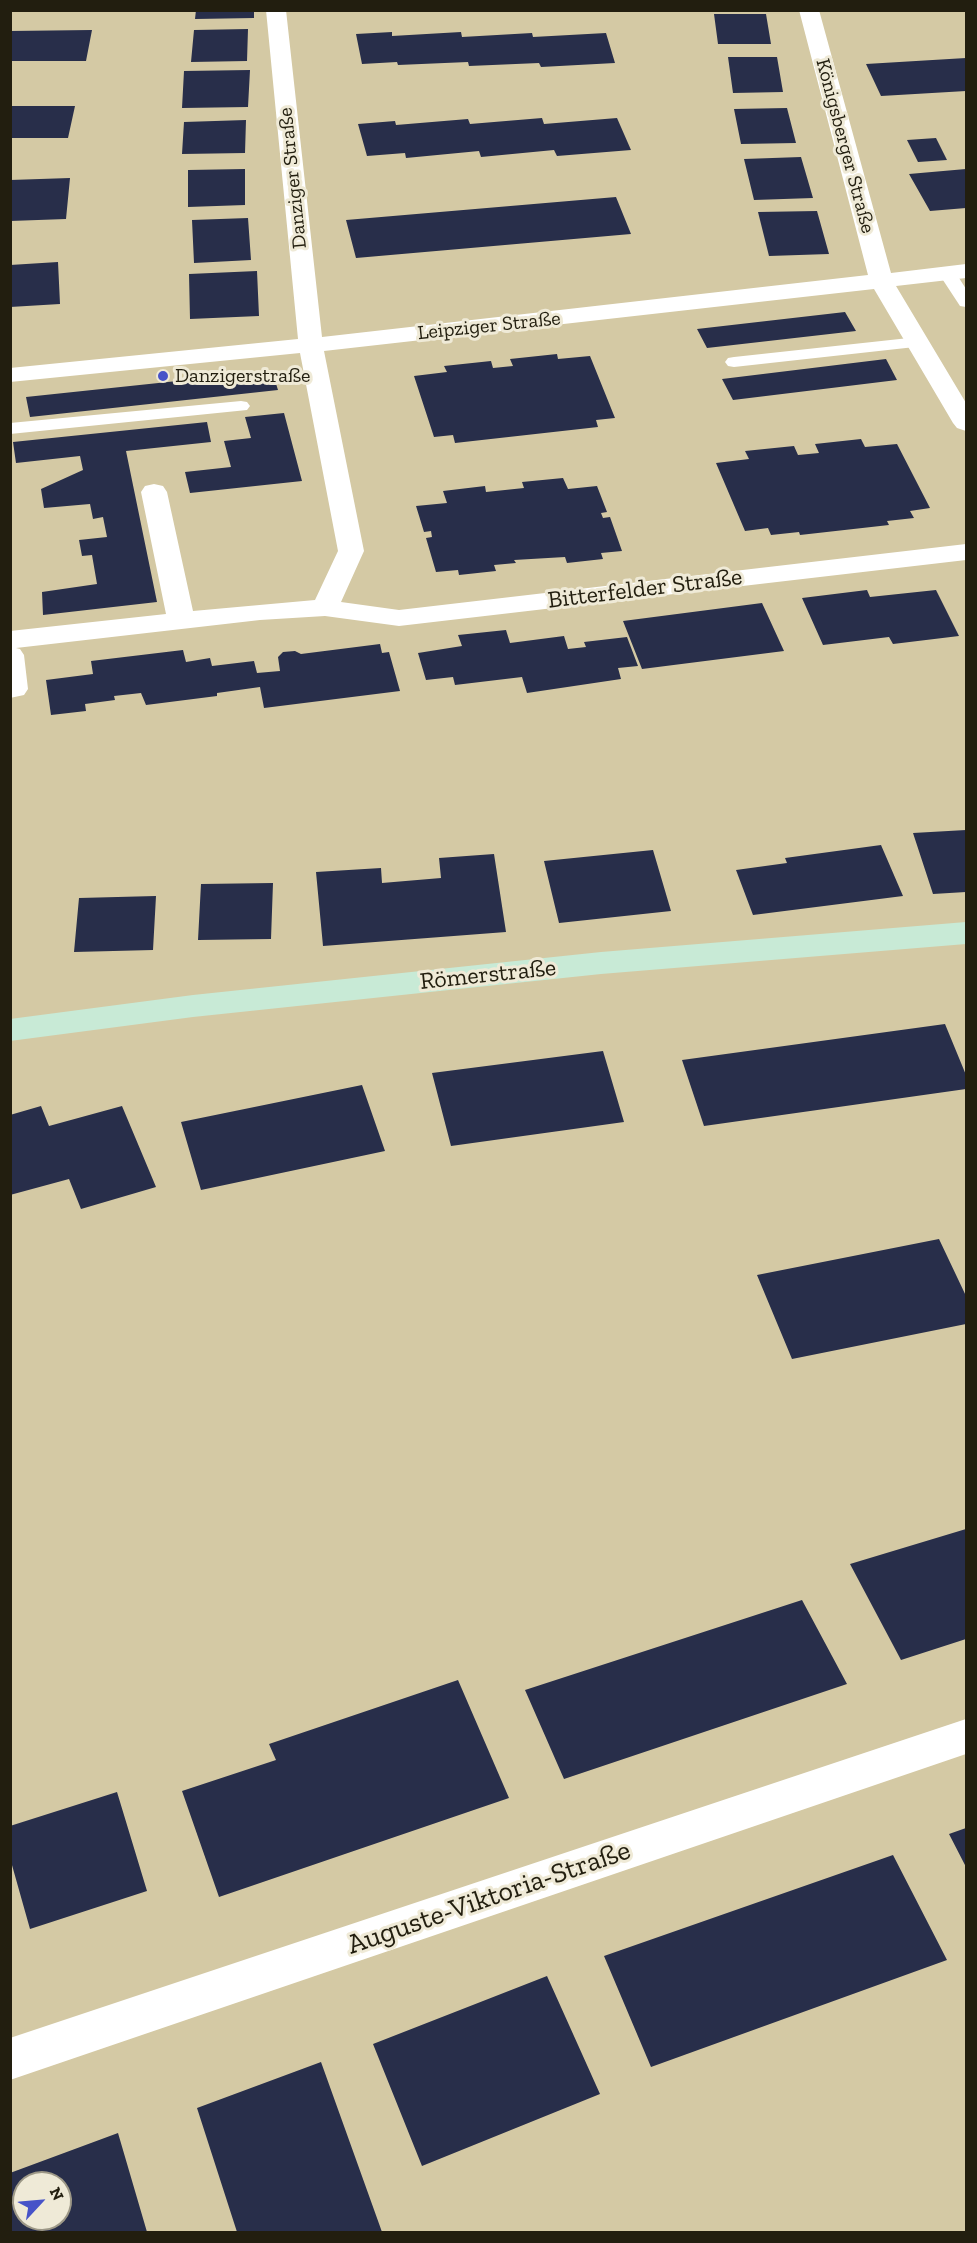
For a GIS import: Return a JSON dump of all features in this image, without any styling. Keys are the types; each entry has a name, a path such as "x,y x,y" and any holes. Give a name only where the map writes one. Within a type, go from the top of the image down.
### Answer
{"main road":[{"name":"Römerstraße","path":"10,1030 193,1006 601,963 966,933"}],"street":[{"name":"Danziger Straße","path":"276,10 310,345"},
{"name":"Königsberger Straße","path":"809,10 882,282 966,423"},
{"name":"Leipziger Straße","path":"10,375 310,345 957,273"},
{"path":"310,345 351,551 325,608"},
{"path":"154,492 180,621"},
{"name":"Bitterfelder Straße","path":"10,640 325,608 399,618 966,552"},
{"path":"10,655 14,689 10,689"},
{"name":"Auguste-Viktoria-Straße","path":"10,2059 966,1737"}],"lane":[{"path":"957,273 966,302"},
{"path":"734,362 918,342"},
{"path":"10,429 241,406"}],"building":[{"path":"196,10 254,10 254,18 195,19"},
{"path":"714,14 766,14 771,44 718,44"},
{"path":"248,29 247,61 191,62 194,30"},
{"path":"92,30 86,61 10,61 10,31"},
{"path":"392,32 392,36 461,32 462,37 532,33 533,37 606,33 615,63 541,67 539,63 469,66 468,62 362,64 356,34"},
{"path":"728,57 777,57 783,92 733,93"},
{"path":"966,58 966,91 881,96 866,64"},
{"path":"250,70 248,107 182,108 184,71"},
{"path":"10,106 75,106 68,138 10,138"},
{"path":"787,108 796,143 741,144 734,109"},
{"path":"542,118 544,124 617,118 631,150 557,156 554,150 481,157 479,151 406,158 405,153 367,156 358,124 395,121 396,125 468,119 470,124"},
{"path":"246,120 245,153 182,154 184,122"},
{"path":"936,138 947,160 918,162 907,140"},
{"path":"801,157 813,198 754,200 744,159"},
{"path":"245,169 245,205 188,207 188,170"},
{"path":"966,169 966,208 930,211 909,174"},
{"path":"70,178 66,219 10,221 10,180"},
{"path":"616,197 631,234 356,258 346,220"},
{"path":"817,211 829,254 769,256 758,212"},
{"path":"248,218 251,260 194,263 192,220"},
{"path":"58,262 60,304 10,307 10,265"},
{"path":"257,271 259,316 190,319 189,274"},
{"path":"845,312 856,331 707,348 697,329"},
{"path":"557,354 558,359 590,356 615,418 596,420 598,427 455,443 453,435 434,437 414,376 447,372 444,366 491,361 493,368 513,366 510,359"},
{"path":"886,359 897,380 733,400 722,379"},
{"path":"272,371 278,390 30,417 26,397"},
{"path":"284,413 302,481 190,493 185,472 231,467 224,441 251,438 245,417"},
{"path":"207,422 211,442 126,451 157,602 43,615 42,592 97,584 92,555 82,556 79,540 107,537 103,517 93,519 90,504 44,508 41,489 83,470 80,456 16,463 13,442"},
{"path":"861,439 865,447 897,444 930,508 910,511 914,518 887,521 889,525 800,535 799,532 771,535 768,528 745,531 716,463 749,459 745,451 794,446 798,455 819,453 815,444"},
{"path":"563,478 568,489 597,486 607,512 601,513 603,518 610,517 622,551 601,553 603,559 567,563 565,557 514,560 516,563 494,565 496,571 459,575 458,570 436,572 426,538 432,537 431,531 424,532 416,506 447,503 443,491 485,486 486,492 524,488 522,482"},
{"path":"867,590 870,597 936,590 959,636 893,644 889,637 823,645 802,598"},
{"path":"762,603 784,651 642,669 623,621"},
{"path":"506,630 510,643 564,636 568,649 586,647 584,642 627,637 638,666 618,668 621,679 527,693 522,677 455,685 453,677 426,680 418,653 462,646 458,635"},
{"path":"380,644 382,653 389,652 400,691 264,708 260,687 217,693 217,696 146,705 141,693 114,696 115,700 85,704 86,711 51,715 46,680 93,674 91,661 183,650 186,662 210,658 212,666 254,661 257,673 280,671 278,657 283,652 295,651 301,654"},
{"path":"966,830 966,892 933,894 913,833"},
{"path":"881,845 903,896 753,915 736,870 787,863 785,858"},
{"path":"653,850 671,911 559,923 544,861"},
{"path":"494,854 506,932 323,946 316,872 381,868 382,883 441,878 439,858"},
{"path":"273,883 271,939 198,940 201,884"},
{"path":"156,896 153,950 74,952 79,898"},
{"path":"945,1024 966,1075 966,1089 704,1126 682,1060"},
{"path":"603,1051 624,1122 451,1146 432,1073"},
{"path":"362,1085 385,1151 201,1190 181,1122"},
{"path":"41,1106 49,1126 122,1106 156,1187 81,1209 69,1179 10,1195 10,1115"},
{"path":"939,1239 966,1296 966,1324 792,1359 757,1275"},
{"path":"966,1529 966,1639 901,1660 850,1564"},
{"path":"802,1600 847,1684 564,1779 525,1690"},
{"path":"458,1680 509,1798 219,1897 182,1791 276,1760 269,1744"},
{"path":"117,1792 147,1891 30,1929 10,1858 10,1826"},
{"path":"966,1828 966,1867 949,1834"},
{"path":"893,1855 947,1960 651,2067 604,1956"},
{"path":"547,1976 600,2094 422,2166 373,2044"},
{"path":"321,2062 382,2232 237,2232 197,2108"},
{"path":"118,2133 147,2232 10,2232 10,2173 12,2172 12,2231 72,2231 72,2171 15,2171"}],"place":[{"name":"Danzigerstraße","path":"163,376"}]}
